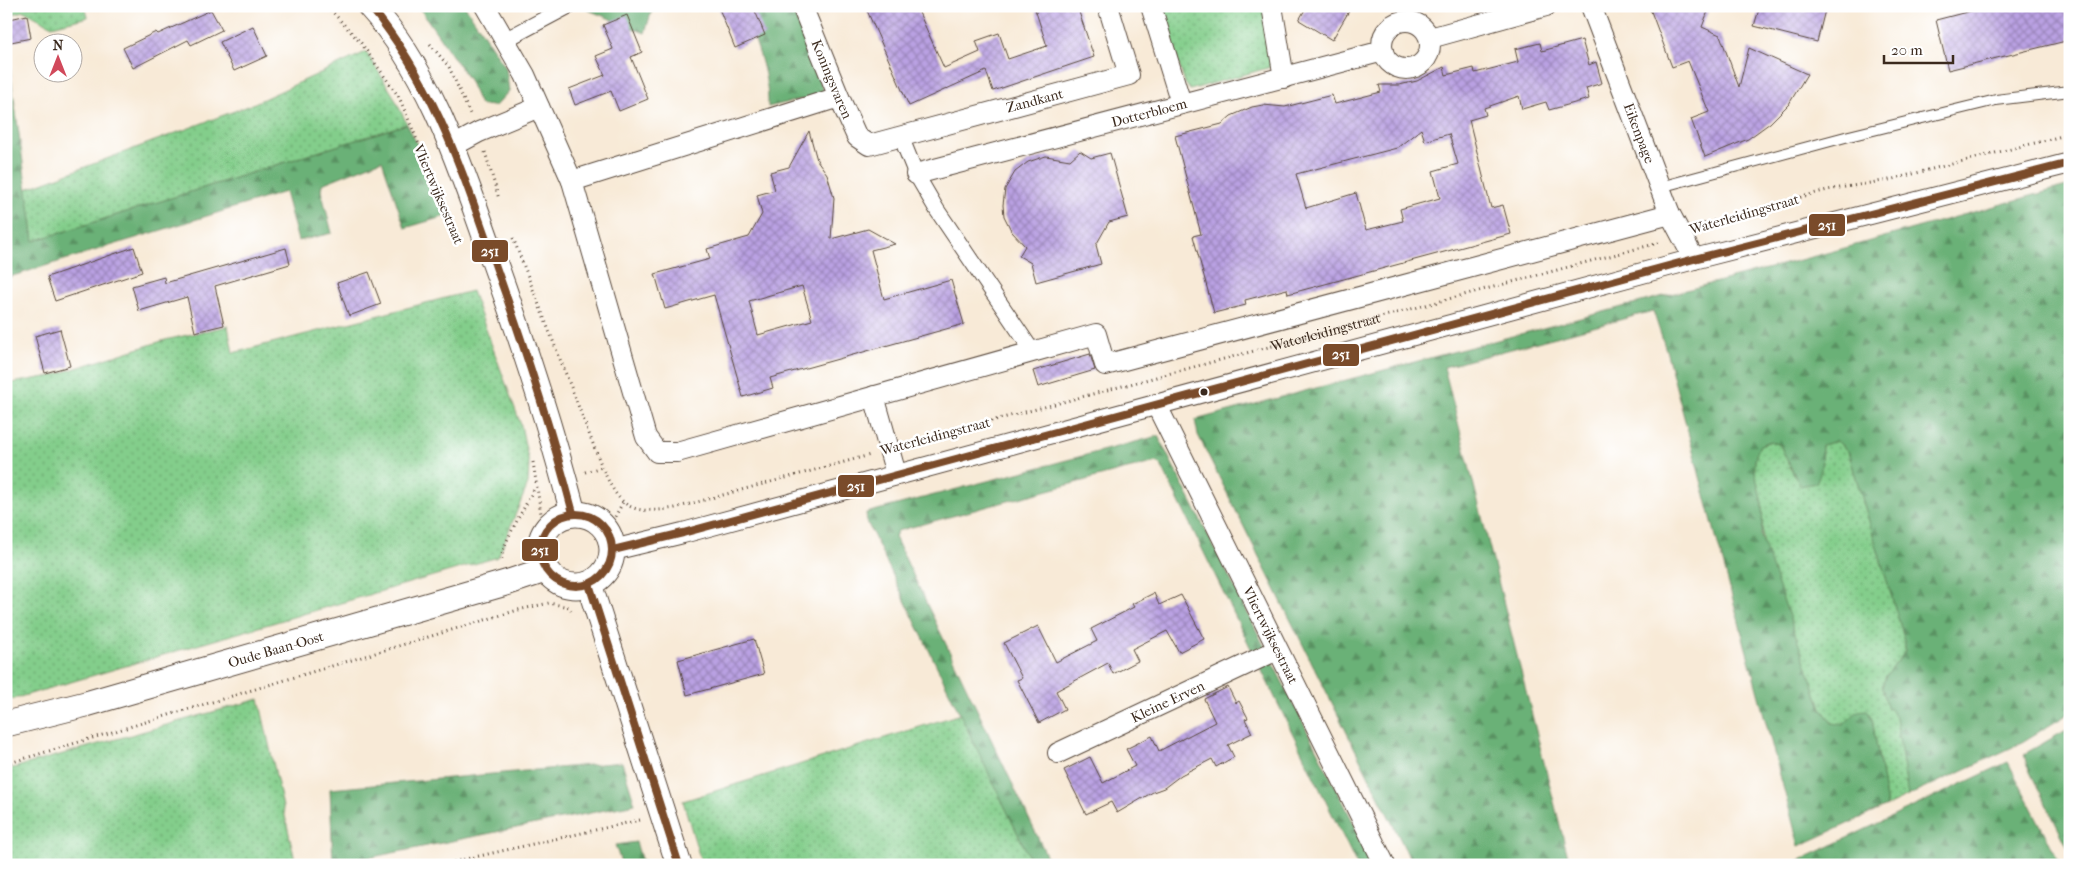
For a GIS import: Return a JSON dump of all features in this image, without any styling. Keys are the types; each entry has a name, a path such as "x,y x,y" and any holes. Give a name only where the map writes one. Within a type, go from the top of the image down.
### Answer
{"street":[{"name":"Vliertwijksestraat","path":"370,6 381,18 422,80 453,146 523,342 573,514"},
{"path":"485,6 525,75 572,181 646,437 657,452 677,452 1096,334 1104,364 1670,214"},
{"path":"505,40 569,6"},
{"name":"Koningsvaren","path":"802,6 857,136 869,145"},
{"name":"Zandkant","path":"869,145 1129,75 1108,6"},
{"path":"1151,6 1181,103"},
{"path":"1272,6 1284,78"},
{"path":"1430,38 1546,6"},
{"name":"Eikenpage","path":"1591,6 1670,214 1694,259"},
{"path":"1407,21 1421,26 1430,38 1430,54 1420,66 1405,70 1391,64 1382,51 1384,36 1393,25 1407,21"},
{"name":"Dotterbloem","path":"916,174 1382,51"},
{"path":"572,181 839,97"},
{"path":"453,146 479,132 539,107"},
{"path":"901,136 916,174 937,210 1033,352"},
{"name":"Waterleidingstraat","path":"610,540 692,531 896,474 1694,259 2070,164"},
{"path":"874,396 896,474"},
{"name":"Vliertwijksestraat","path":"1156,404 1385,865"},
{"path":"573,514 586,515 598,521 610,540 611,561 607,571 599,579 589,584 573,587 557,581 545,570 540,558 540,545 544,533 551,523 561,516 573,514"},
{"name":"Oude Baan-Oost","path":"6,724 86,704 545,570"},
{"path":"589,584 678,865"},
{"name":"Kleine Erven","path":"1058,753 1277,650"}],"lane":[{"path":"1660,187 1849,136 1996,100 2070,91"}],"path":[{"name":"Vliertwijksestraat","path":"328,6 361,43 399,97 456,232"},
{"name":"Waterleidingstraat","path":"623,502 635,509 651,512 675,508 890,448 1663,242 1702,224 1827,190 1889,180 2070,134"},
{"path":"532,453 535,488 544,533"},
{"path":"602,467 612,489 623,502 610,540"},
{"path":"6,764 518,610 501,554 535,488"},
{"path":"439,865 662,814"}],"green space":[{"path":"6,6 85,6 88,17 52,26 24,11 6,16"},
{"path":"418,6 465,6 506,68 509,91 495,106 480,105 469,80"},
{"path":"591,6 656,6 651,13 645,33 586,9"},
{"path":"743,6 791,6 825,94 768,107 768,94 763,68"},
{"path":"1159,6 1263,6 1272,57 1271,67 1190,90 1185,83"},
{"path":"6,41 34,241 407,124 428,166 446,216 405,228 382,160 322,184 321,190 332,233 298,241 285,192 6,278"},
{"path":"366,52 393,95 407,124 34,241 26,189 248,106"},
{"path":"2070,185 2070,713 2017,745 1908,796 1896,717 1887,706 1882,687 1886,676 1905,652 1905,641 1848,451 1837,441 1822,445 1821,471 1816,483 1800,486 1780,445 1771,441 1760,445 1755,468 1762,507 1761,536 1821,708 1832,723 1843,725 1858,711 1867,710 1872,719 1887,806 1799,846 1666,350 1653,311 1444,367 1570,865 1413,865 1198,435 1195,420 1834,251"},
{"path":"472,291 521,425 529,464 528,484 498,557 6,701 6,384 51,376 165,340 228,326 233,353"},
{"path":"1158,436 1375,865 1357,865 1162,467 1157,462 897,531 895,537 1051,865 1033,865 867,522 866,513"},
{"path":"1771,441 1780,445 1792,471 1821,456 1822,445 1837,441 1848,451 1905,641 1905,652 1886,676 1887,706 1896,717 1908,796 1887,806 1872,719 1843,725 1832,723 1821,708 1765,549 1761,497 1755,476 1755,461 1760,445"},
{"path":"259,699 296,865 6,865 6,770"},
{"path":"961,714 1033,865 702,865 683,801"},
{"path":"2070,728 2070,852 2027,766 2024,754"},
{"path":"622,762 635,804 333,865 330,789"},
{"path":"2008,762 2061,865 1795,865 1794,863"},
{"path":"636,842 643,865 622,865 615,845"}],"building":[{"path":"718,6 753,6 765,35 735,48"},
{"path":"865,6 916,6 944,68 980,52 976,41 999,33 1008,59 1047,46 1034,6 1077,6 1094,57 993,91 986,71 909,106"},
{"path":"1307,6 1352,6 1332,40 1299,20"},
{"path":"1649,6 1710,6 1702,27 1720,35 1739,87 1749,48 1807,74 1789,104 1770,123 1748,139 1705,157 1691,119 1709,112 1688,61 1672,67"},
{"path":"1760,6 1826,6 1817,42 1754,26"},
{"path":"1990,6 2070,6 2070,40 1948,70 1936,20"},
{"path":"211,10 222,30 191,45 188,40 133,68 123,48 156,32 158,34"},
{"path":"27,15 31,38 11,42 6,20"},
{"path":"627,15 642,52 631,57 648,99 619,111 611,91 575,105 569,89 605,75 596,56 613,49 603,25"},
{"path":"253,26 267,56 234,71 220,42"},
{"path":"1582,40 1589,65 1596,62 1602,83 1586,88 1589,99 1549,110 1546,102 1522,109 1519,96 1484,108 1486,115 1469,120 1491,208 1503,205 1511,234 1288,294 1287,289 1245,300 1246,305 1214,313 1193,236 1201,234 1175,136 1222,124 1231,116 1252,107 1263,105 1285,107 1332,95 1335,104 1381,92 1379,85 1399,85 1417,81 1444,67 1446,75 1474,68 1475,73 1518,62 1515,49 1540,43 1542,51","holes":["1421,129 1425,141 1449,134 1458,164 1433,171 1440,198 1400,209 1403,221 1366,230 1356,193 1306,208 1296,174 1397,148"]},
{"path":"809,131 817,160 827,174 834,198 831,239 868,229 895,244 871,250 884,299 951,280 964,324 770,378 773,388 743,397 714,295 665,309 655,274 710,259 707,249 749,237 762,214 757,195 775,190 770,172 789,167","holes":["802,286 812,320 758,335 749,301"]},
{"path":"1080,151 1091,158 1110,153 1128,217 1109,222 1096,245 1101,264 1036,282 1031,263 1019,256 1025,246 1012,232 1004,216 1005,189 1015,172 1028,162 1046,156 1070,160"},
{"path":"134,247 142,272 55,301 47,277"},
{"path":"286,248 290,264 215,286 224,325 195,332 187,297 139,311 132,286 164,277 165,283"},
{"path":"369,272 381,304 349,316 337,283"},
{"path":"60,329 70,366 45,373 35,336"},
{"path":"1090,354 1095,370 1038,387 1033,371"},
{"path":"1154,593 1159,605 1181,595 1204,639 1179,652 1167,631 1132,649 1138,661 1113,674 1108,663 1056,691 1065,709 1039,723 1017,680 1022,678 1004,643 1038,626 1056,662 1097,641 1091,629 1134,607 1132,604"},
{"path":"754,639 764,674 687,695 678,660"},
{"path":"1228,687 1236,703 1239,701 1248,718 1245,719 1252,733 1228,745 1234,757 1216,767 1212,759 1117,813 1111,802 1086,814 1064,770 1090,757 1103,783 1135,766 1126,749 1152,736 1159,751 1215,722 1204,699"}],"transit line":[{"name":"251","path":"370,6 411,64 428,94 455,155 525,350 573,513"},
{"name":"251","path":"613,550 683,533 1694,259 2070,163"},
{"name":"251","path":"583,514 602,524 610,536 612,550 610,564 602,576 590,584 569,586 550,576 542,564 540,543 550,524 562,516 583,514"},
{"name":"251","path":"589,584 679,865"}]}
